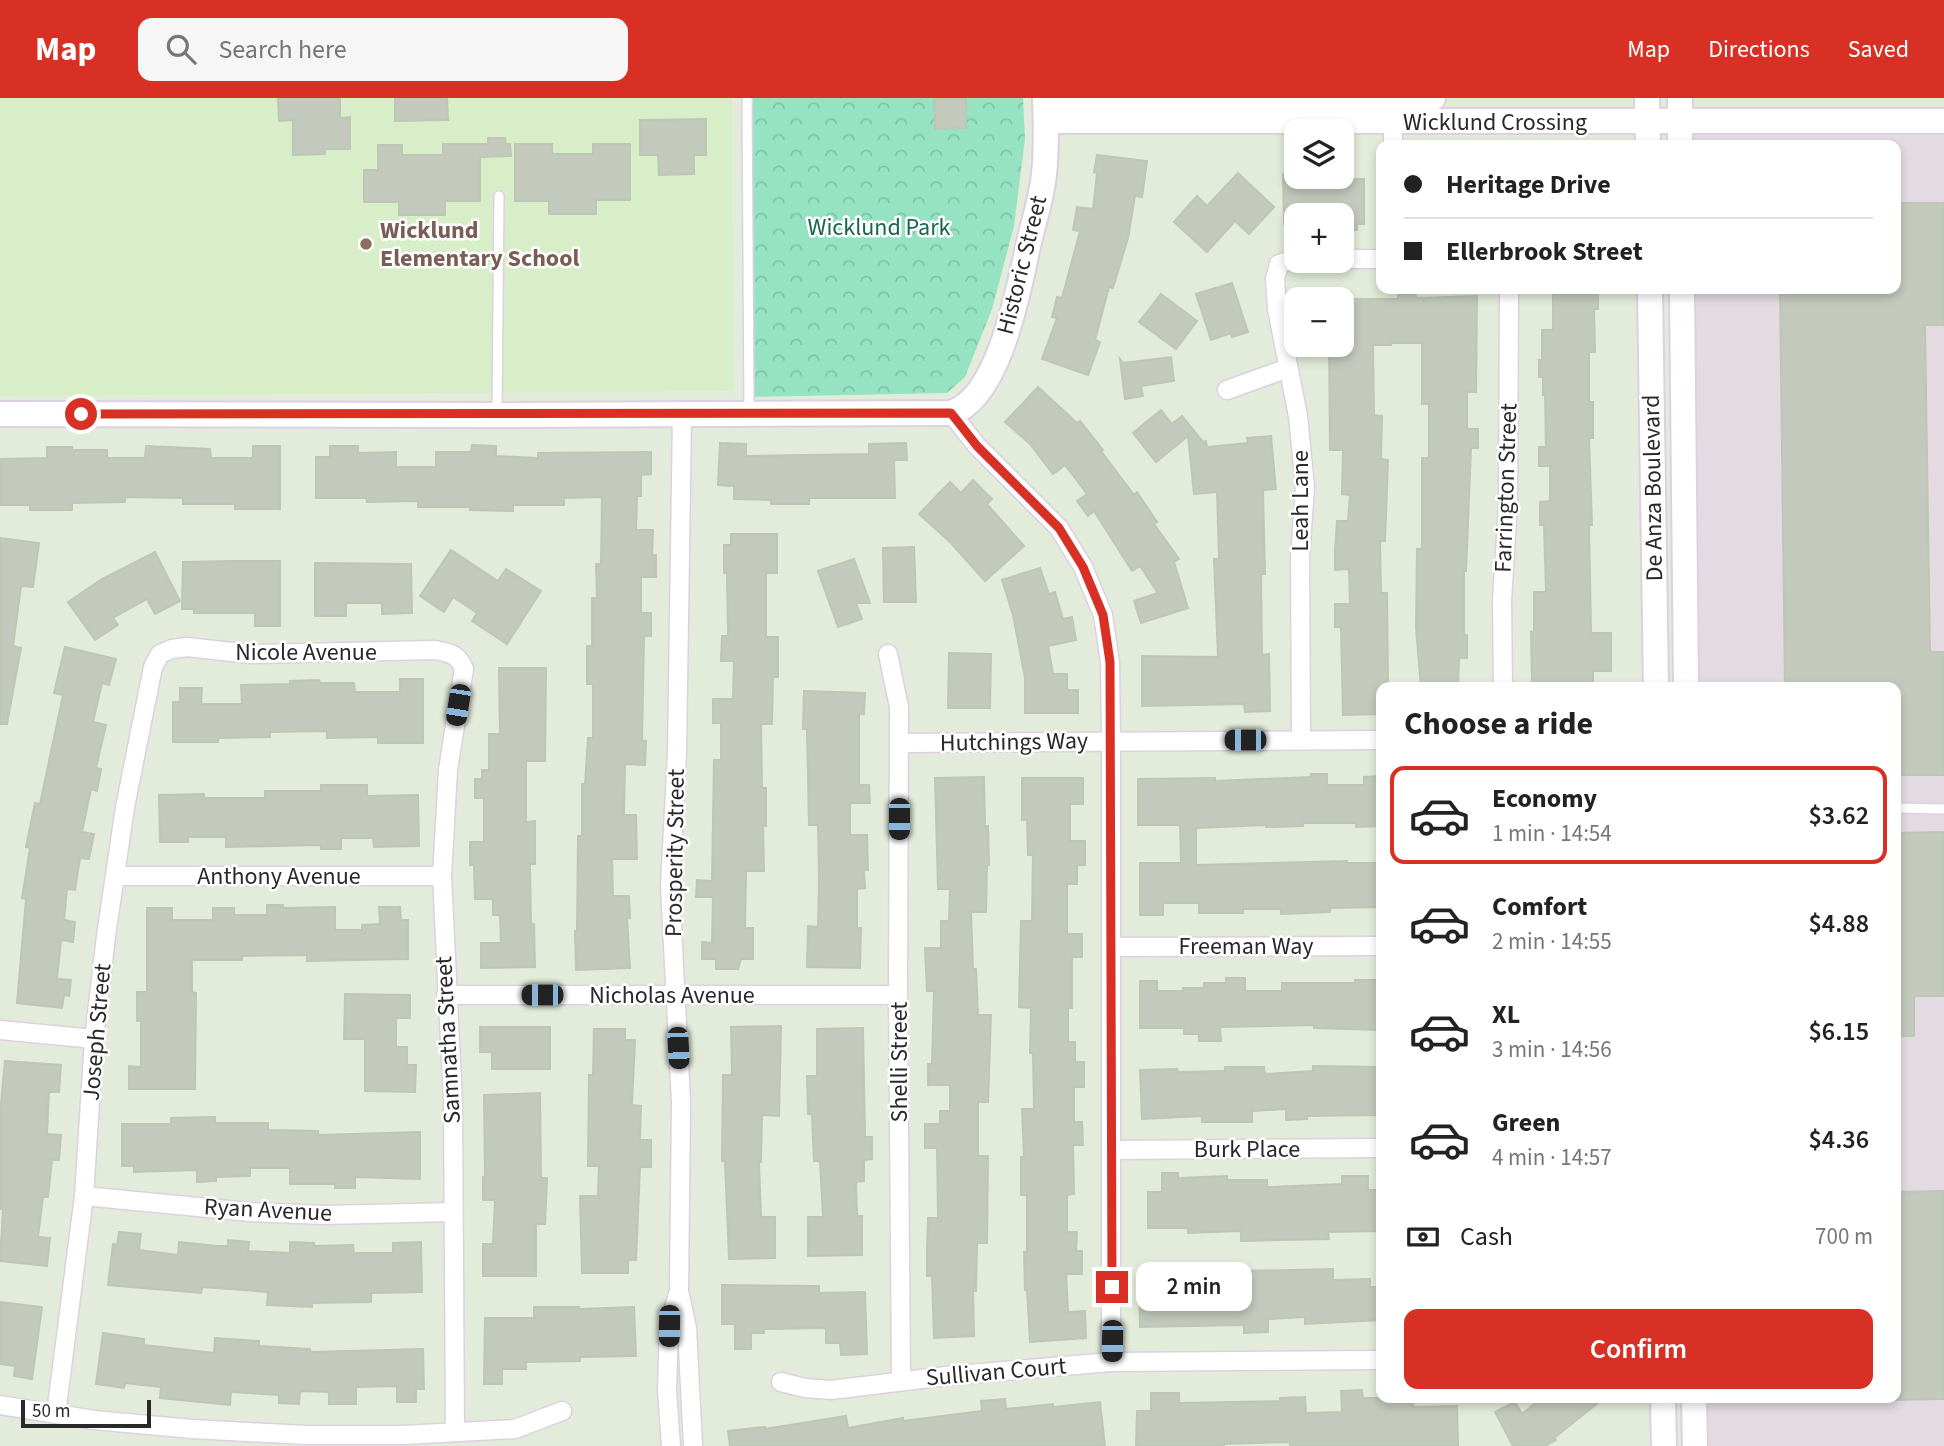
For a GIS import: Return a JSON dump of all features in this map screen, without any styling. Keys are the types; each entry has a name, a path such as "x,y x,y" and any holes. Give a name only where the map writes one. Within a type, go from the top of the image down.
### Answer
{"street":[{"name":"Wicklund Crossing","path":"1393,122 1433,98"},
{"name":"Wicklund Crossing","path":"1046,106 1393,122 1944,121"},
{"name":"Historic Street","path":"951,413 973,401 988,380 1014,313 1044,176 1046,106"},
{"path":"1354,259 1376,260"},
{"name":"Leah Lane","path":"1284,262 1279,264 1275,279 1276,295 1298,416 1305,487 1300,556 1301,740"},
{"name":"Farrington Street","path":"1503,682 1502,600 1508,504 1509,294"},
{"name":"De Anza Boulevard","path":"1650,294 1656,682"},
{"name":"De Anza Boulevard","path":"1682,294 1686,682"},
{"path":"1227,390 1288,368"},
{"path":"0,414 951,413 977,446 1059,528 1083,567 1103,615 1110,662 1111,740 1111,1362"},
{"name":"Prosperity Street","path":"682,414 677,753 670,886 681,1102 679,1291 687,1328 693,1446"},
{"name":"Nicole Avenue","path":"160,654 187,647 250,654 435,650 453,653"},
{"name":"Samnatha Street","path":"453,653 460,659 464,669 448,770 442,876 453,1103 455,1432"},
{"name":"Joseph Street","path":"56,1415 85,1196 94,1039 125,807 149,680 160,654"},
{"name":"Shelli Street","path":"888,654 900,707 898,995 901,1380"},
{"name":"Hutchings Way","path":"899,743 1376,740"},
{"name":"Anthony Avenue","path":"116,876 442,876"},
{"name":"Freeman Way","path":"1112,947 1376,946"},
{"name":"Nicholas Avenue","path":"446,995 898,995"},
{"path":"0,1030 94,1039"},
{"name":"Burk Place","path":"1113,1150 1376,1148"},
{"name":"Ryan Avenue","path":"85,1196 250,1213 453,1213"},
{"name":"Prosperity Street","path":"671,1446 667,1390 669,1326 679,1291"},
{"name":"Sullivan Court","path":"781,1382 805,1388 831,1390 901,1380 1111,1362 1376,1360"},
{"path":"1663,1403 1664,1446"},
{"path":"1694,1403 1695,1446"},
{"path":"0,1405 56,1415 249,1433 404,1435 515,1429 562,1411"}],"lane":[{"path":"747,98 749,413"},
{"path":"497,415 499,196"},
{"path":"1901,808 1944,809"}],"shaded area":[{"name":"Wicklund Elementary School","path":"0,98 732,98 733,391 0,396"},
{"path":"1944,127 1944,1446 1697,1446 1697,1403 1901,1403 1901,682 1691,682 1687,294 1901,294 1901,140 1686,140 1686,128"}],"green space":[{"name":"Wicklund Park","path":"750,98 1023,98 1025,139 1014,226 992,309 965,377 947,393 750,397"}],"building":[{"path":"278,98 340,98 340,118 350,117 350,149 325,149 325,154 293,155 293,120 279,121"},
{"path":"395,98 447,98 448,120 395,121"},
{"path":"934,99 966,99 966,128 935,129"},
{"path":"706,119 706,155 694,155 694,174 659,175 658,155 640,155 640,120"},
{"path":"488,138 505,138 506,144 510,144 511,156 480,157 480,201 445,201 445,215 399,215 399,202 364,202 364,170 378,170 378,145 402,145 402,155 443,155 443,144 488,144"},
{"path":"515,144 552,144 552,154 593,154 593,144 630,144 630,200 596,200 596,214 549,214 549,201 515,201"},
{"path":"1097,155 1147,161 1142,197 1135,196 1128,238 1113,288 1109,287 1095,340 1100,342 1088,375 1042,359 1057,318 1052,317 1057,297 1062,298 1080,231 1073,230 1077,207 1093,209"},
{"path":"1238,173 1274,207 1249,234 1235,221 1207,252 1174,222 1197,196 1207,206"},
{"path":"1283,174 1284,189 1354,189 1354,179 1364,179 1364,224 1357,224 1357,230 1354,230 1354,203 1284,203 1284,224"},
{"path":"1901,203 1944,203 1944,325 1925,325 1930,652 1944,652 1944,775 1901,775 1901,682 1785,682 1780,294 1901,294"},
{"path":"1232,283 1248,332 1232,337 1231,333 1211,340 1196,294"},
{"path":"1161,294 1197,321 1176,349 1139,322"},
{"path":"1398,294 1416,294 1416,298 1477,296 1476,392 1467,392 1467,429 1478,429 1478,448 1471,448 1464,571 1464,635 1467,635 1467,658 1459,658 1458,682 1420,682 1416,628 1417,549 1422,549 1422,458 1429,458 1429,404 1422,404 1422,343 1373,345 1374,415 1382,416 1381,459 1388,460 1385,541 1380,541 1381,593 1387,593 1388,682 1376,682 1376,714 1343,715 1341,627 1335,627 1335,604 1350,604 1349,569 1335,570 1335,550 1337,521 1348,521 1350,495 1342,494 1343,450 1330,450 1329,357 1354,357 1354,299 1398,299"},
{"path":"1553,294 1598,294 1598,309 1594,309 1595,352 1589,352 1589,402 1593,402 1593,438 1589,438 1592,525 1589,525 1591,633 1611,633 1611,671 1593,671 1593,682 1532,682 1534,592 1546,592 1544,525 1540,525 1540,502 1550,501 1550,466 1539,466 1539,447 1546,447 1545,395 1543,377 1539,377 1539,360 1542,360 1542,330 1553,330"},
{"path":"1171,357 1174,381 1141,386 1143,396 1125,399 1120,359 1123,363"},
{"path":"1038,387 1077,423 1080,421 1134,495 1137,492 1157,522 1154,524 1179,559 1174,562 1188,608 1141,623 1134,601 1158,593 1140,566 1132,571 1094,511 1088,516 1077,501 1087,494 1065,465 1053,474 1030,444 1005,422"},
{"path":"1161,410 1172,424 1182,416 1203,442 1206,441 1207,447 1248,443 1247,438 1271,436 1276,489 1263,490 1265,574 1261,574 1262,655 1269,654 1270,711 1245,712 1244,704 1142,706 1142,656 1218,657 1214,559 1219,559 1217,492 1194,494 1188,436 1156,462 1133,433"},
{"path":"720,443 746,444 746,456 869,454 869,444 906,443 907,460 894,460 895,498 809,498 809,504 771,504 771,500 734,499 734,486 718,485"},
{"path":"472,445 496,446 496,456 538,458 538,453 651,452 651,474 641,475 636,530 653,530 652,555 656,555 656,577 641,577 641,613 651,613 651,636 644,636 642,741 646,741 645,765 625,764 624,815 636,815 637,859 612,859 613,896 629,896 630,918 627,918 630,968 576,970 578,836 582,836 582,784 585,784 588,738 593,738 593,684 587,684 587,646 592,646 592,598 597,598 596,564 601,564 602,497 564,498 564,505 513,505 513,511 470,510 470,507 418,507 418,501 367,502 366,498 316,498 316,457 330,457 330,446 358,446 358,453 396,452 396,467 436,467 436,452 471,452"},
{"path":"146,446 210,449 211,458 253,458 253,446 280,446 280,509 235,509 235,504 183,504 183,498 125,497 125,502 72,503 72,510 30,510 30,505 0,505 0,459 47,458 47,447 107,450 107,458 145,458"},
{"path":"973,480 992,499 987,504 1024,546 985,581 950,542 919,514 950,482 961,493"},
{"path":"731,534 777,534 777,573 766,573 766,637 778,637 778,677 773,677 772,724 761,724 762,788 766,788 764,871 746,871 745,928 753,928 753,959 741,959 738,969 716,969 716,959 702,959 702,942 712,943 713,897 696,897 697,880 712,881 714,760 721,760 721,723 713,723 713,699 733,699 734,661 721,661 722,636 728,636 724,545 731,545"},
{"path":"0,538 39,543 33,587 21,586 13,646 21,648 7,724 0,724"},
{"path":"914,547 916,602 884,602 883,548"},
{"path":"451,550 498,581 506,569 541,591 507,644 472,621 477,613 453,597 444,612 420,596"},
{"path":"155,552 180,601 155,614 147,599 113,618 118,625 95,640 68,602 102,579"},
{"path":"854,559 870,603 856,603 862,619 838,627 818,571"},
{"path":"280,561 280,626 255,626 255,613 194,613 194,609 182,609 183,562"},
{"path":"315,563 411,564 412,613 382,614 382,603 346,603 346,616 315,616"},
{"path":"1040,568 1049,594 1055,592 1063,619 1072,617 1076,640 1048,646 1053,674 1067,674 1067,690 1078,690 1078,713 1025,713 1025,678 1013,615 1002,580"},
{"path":"65,647 116,659 109,685 102,683 93,722 106,725 96,768 101,769 97,791 91,789 82,832 94,834 89,859 80,858 75,890 67,889 64,920 75,922 73,942 61,940 57,979 71,980 69,996 64,995 62,1008 17,1003 26,899 22,898 30,848 26,847 35,803 40,804 63,695 54,693"},
{"path":"949,653 991,654 990,708 948,708"},
{"path":"499,668 546,668 545,761 526,761 526,822 535,821 535,864 530,864 535,967 481,968 481,943 501,943 500,915 493,915 493,899 475,899 470,842 484,842 484,798 475,798 475,779 482,779 482,770 489,770 489,734 500,734"},
{"path":"400,679 423,679 423,743 378,743 378,737 327,738 327,731 270,732 270,737 218,738 218,742 173,742 173,702 180,702 180,688 202,688 201,704 242,704 241,685 290,684 290,681 319,680 320,683 354,683 355,692 400,692"},
{"path":"804,691 865,693 864,714 859,714 859,785 869,785 870,803 850,803 850,835 867,835 868,870 864,870 865,888 857,889 857,928 861,928 860,968 807,967 808,926 818,927 819,879 818,825 809,825 807,729 803,729"},
{"path":"1311,774 1327,774 1327,785 1364,785 1364,777 1376,776 1376,826 1356,827 1356,823 1303,823 1303,826 1196,828 1196,865 1347,861 1376,863 1376,907 1330,908 1330,912 1281,914 1281,909 1243,909 1243,913 1199,913 1199,903 1163,903 1163,915 1140,915 1140,863 1181,863 1180,825 1138,825 1138,779 1215,778 1215,781 1311,777"},
{"path":"984,777 989,865 986,912 971,912 978,1015 991,1015 988,1102 978,1102 978,1156 988,1156 987,1243 977,1243 976,1291 973,1291 974,1336 934,1338 932,1276 927,1276 927,1250 928,1218 938,1218 937,1148 925,1148 925,1124 940,1124 940,1111 950,1111 950,1085 928,1085 928,1064 932,1064 934,991 927,991 925,948 941,948 941,921 949,921 950,889 938,889 935,778"},
{"path":"1022,778 1083,778 1083,804 1070,804 1070,841 1085,841 1085,865 1077,865 1077,884 1067,884 1067,934 1082,934 1082,957 1072,957 1072,1008 1068,1008 1068,1042 1075,1042 1075,1062 1084,1062 1084,1087 1074,1087 1074,1122 1082,1122 1083,1145 1073,1145 1074,1194 1067,1195 1067,1232 1077,1232 1076,1251 1082,1251 1082,1274 1066,1274 1068,1312 1085,1311 1086,1338 1030,1342 1024,1252 1027,1252 1027,1195 1021,1195 1021,1157 1024,1157 1022,1109 1034,1109 1033,1053 1030,1053 1031,1008 1019,1007 1021,921 1032,921 1033,855 1028,855 1027,820 1022,820"},
{"path":"321,785 367,785 367,796 418,795 419,846 374,847 373,838 341,838 341,849 321,849 321,845 226,847 226,837 188,837 188,842 160,842 159,795 204,794 204,798 265,798 265,791 321,791"},
{"path":"1944,832 1944,996 1914,996 1914,1036 1901,1036 1901,833"},
{"path":"267,905 283,905 283,908 335,907 335,930 362,930 362,925 380,924 379,907 400,907 401,920 408,920 408,959 307,961 307,955 242,956 242,960 192,960 192,992 196,993 195,1089 129,1089 129,1066 141,1067 141,1021 137,1021 137,992 147,992 147,908 172,908 172,920 213,920 213,908 234,908 234,915 267,915"},
{"path":"1226,978 1245,978 1245,991 1282,991 1282,983 1355,983 1355,980 1376,980 1376,1030 1314,1028 1314,1025 1220,1027 1221,1041 1199,1041 1199,1034 1184,1034 1184,1028 1140,1028 1140,981 1157,981 1157,991 1183,991 1183,988 1204,988 1204,983 1226,983"},
{"path":"345,994 410,995 410,1018 396,1018 396,1047 407,1047 407,1065 416,1065 415,1092 365,1091 365,1039 344,1039"},
{"path":"781,1026 779,1116 762,1115 759,1162 761,1217 775,1217 775,1258 729,1259 725,1161 722,1161 723,1075 732,1075 731,1027"},
{"path":"480,1027 550,1027 550,1069 492,1069 492,1052 480,1052"},
{"path":"863,1028 865,1137 872,1137 872,1159 864,1160 864,1181 856,1182 857,1216 862,1216 862,1255 808,1256 808,1217 823,1217 820,1161 814,1161 812,1114 808,1114 807,1076 817,1076 817,1029"},
{"path":"594,1029 625,1029 625,1040 635,1040 632,1105 641,1106 640,1140 651,1140 651,1167 640,1167 636,1260 628,1260 628,1273 582,1273 580,1196 598,1196 599,1166 588,1166 589,1075 593,1075"},
{"path":"5,1061 61,1065 59,1092 49,1092 47,1134 61,1135 59,1160 52,1160 48,1197 43,1197 38,1237 50,1238 47,1266 0,1261 3,1209 0,1209 0,1114"},
{"path":"1313,1066 1376,1067 1376,1115 1307,1116 1307,1119 1286,1120 1286,1109 1252,1111 1252,1122 1202,1122 1202,1116 1142,1119 1140,1070 1225,1071 1225,1067 1264,1067 1265,1074 1313,1071"},
{"path":"540,1093 541,1178 547,1178 545,1224 536,1224 536,1276 483,1276 483,1244 493,1244 495,1200 483,1200 484,1095"},
{"path":"215,1117 215,1123 268,1123 268,1130 318,1131 318,1135 420,1132 420,1179 355,1177 355,1188 335,1188 335,1184 290,1184 290,1168 250,1168 250,1176 216,1177 216,1181 197,1182 197,1170 134,1172 134,1166 122,1166 122,1124 171,1124 171,1118"},
{"path":"1162,1173 1178,1173 1178,1178 1227,1176 1227,1180 1267,1180 1267,1187 1342,1184 1342,1176 1368,1176 1368,1190 1376,1190 1376,1231 1328,1232 1329,1239 1241,1241 1241,1231 1188,1233 1188,1228 1148,1228 1148,1192 1162,1192"},
{"path":"1944,1191 1944,1399 1901,1400 1901,1192"},
{"path":"119,1232 141,1234 139,1250 178,1255 179,1242 228,1246 228,1240 249,1242 248,1251 290,1253 290,1242 314,1243 314,1246 353,1245 354,1253 393,1253 393,1243 421,1242 422,1292 371,1293 371,1302 312,1303 312,1307 267,1305 268,1292 202,1287 201,1293 108,1285 113,1244 117,1245"},
{"path":"1179,1269 1180,1284 1243,1283 1242,1271 1333,1269 1333,1280 1370,1279 1370,1287 1376,1287 1376,1320 1305,1324 1305,1317 1268,1319 1268,1332 1244,1333 1244,1325 1140,1327 1139,1270"},
{"path":"722,1285 819,1286 819,1293 865,1292 867,1354 841,1355 840,1343 826,1343 826,1328 764,1329 764,1333 751,1333 751,1349 735,1349 735,1324 722,1324"},
{"path":"0,1302 42,1307 32,1379 14,1376 15,1366 0,1364"},
{"path":"534,1307 634,1307 636,1356 526,1362 526,1369 502,1369 502,1384 484,1384 485,1318 534,1318"},
{"path":"103,1333 144,1339 144,1345 214,1353 215,1338 259,1341 259,1346 310,1349 310,1352 423,1349 424,1389 416,1389 416,1402 397,1402 397,1386 356,1387 356,1404 329,1404 329,1392 300,1391 299,1404 279,1403 279,1395 231,1392 230,1405 160,1398 161,1387 125,1383 124,1388 96,1384"},
{"path":"1362,1390 1363,1398 1376,1398 1376,1403 1413,1403 1413,1407 1457,1406 1458,1446 1290,1446 1290,1442 1224,1446 1136,1446 1137,1411 1151,1411 1151,1393 1179,1393 1179,1403 1280,1401 1280,1398 1305,1397 1306,1413 1342,1412 1341,1391"},
{"path":"1005,1399 1006,1409 1100,1402 1105,1446 730,1446 728,1431 765,1429 846,1416 848,1428 903,1418 903,1421 982,1411 981,1401"},
{"path":"1516,1403 1522,1414 1536,1403 1598,1403 1554,1438 1556,1440 1545,1446 1513,1446 1495,1412"}],"place":[{"name":"Wicklund Elementary School","path":"366,244"}],"route":[{"path":"81,414 951,413 977,446 1059,528 1083,567 1103,615 1110,662 1112,1287"}]}
